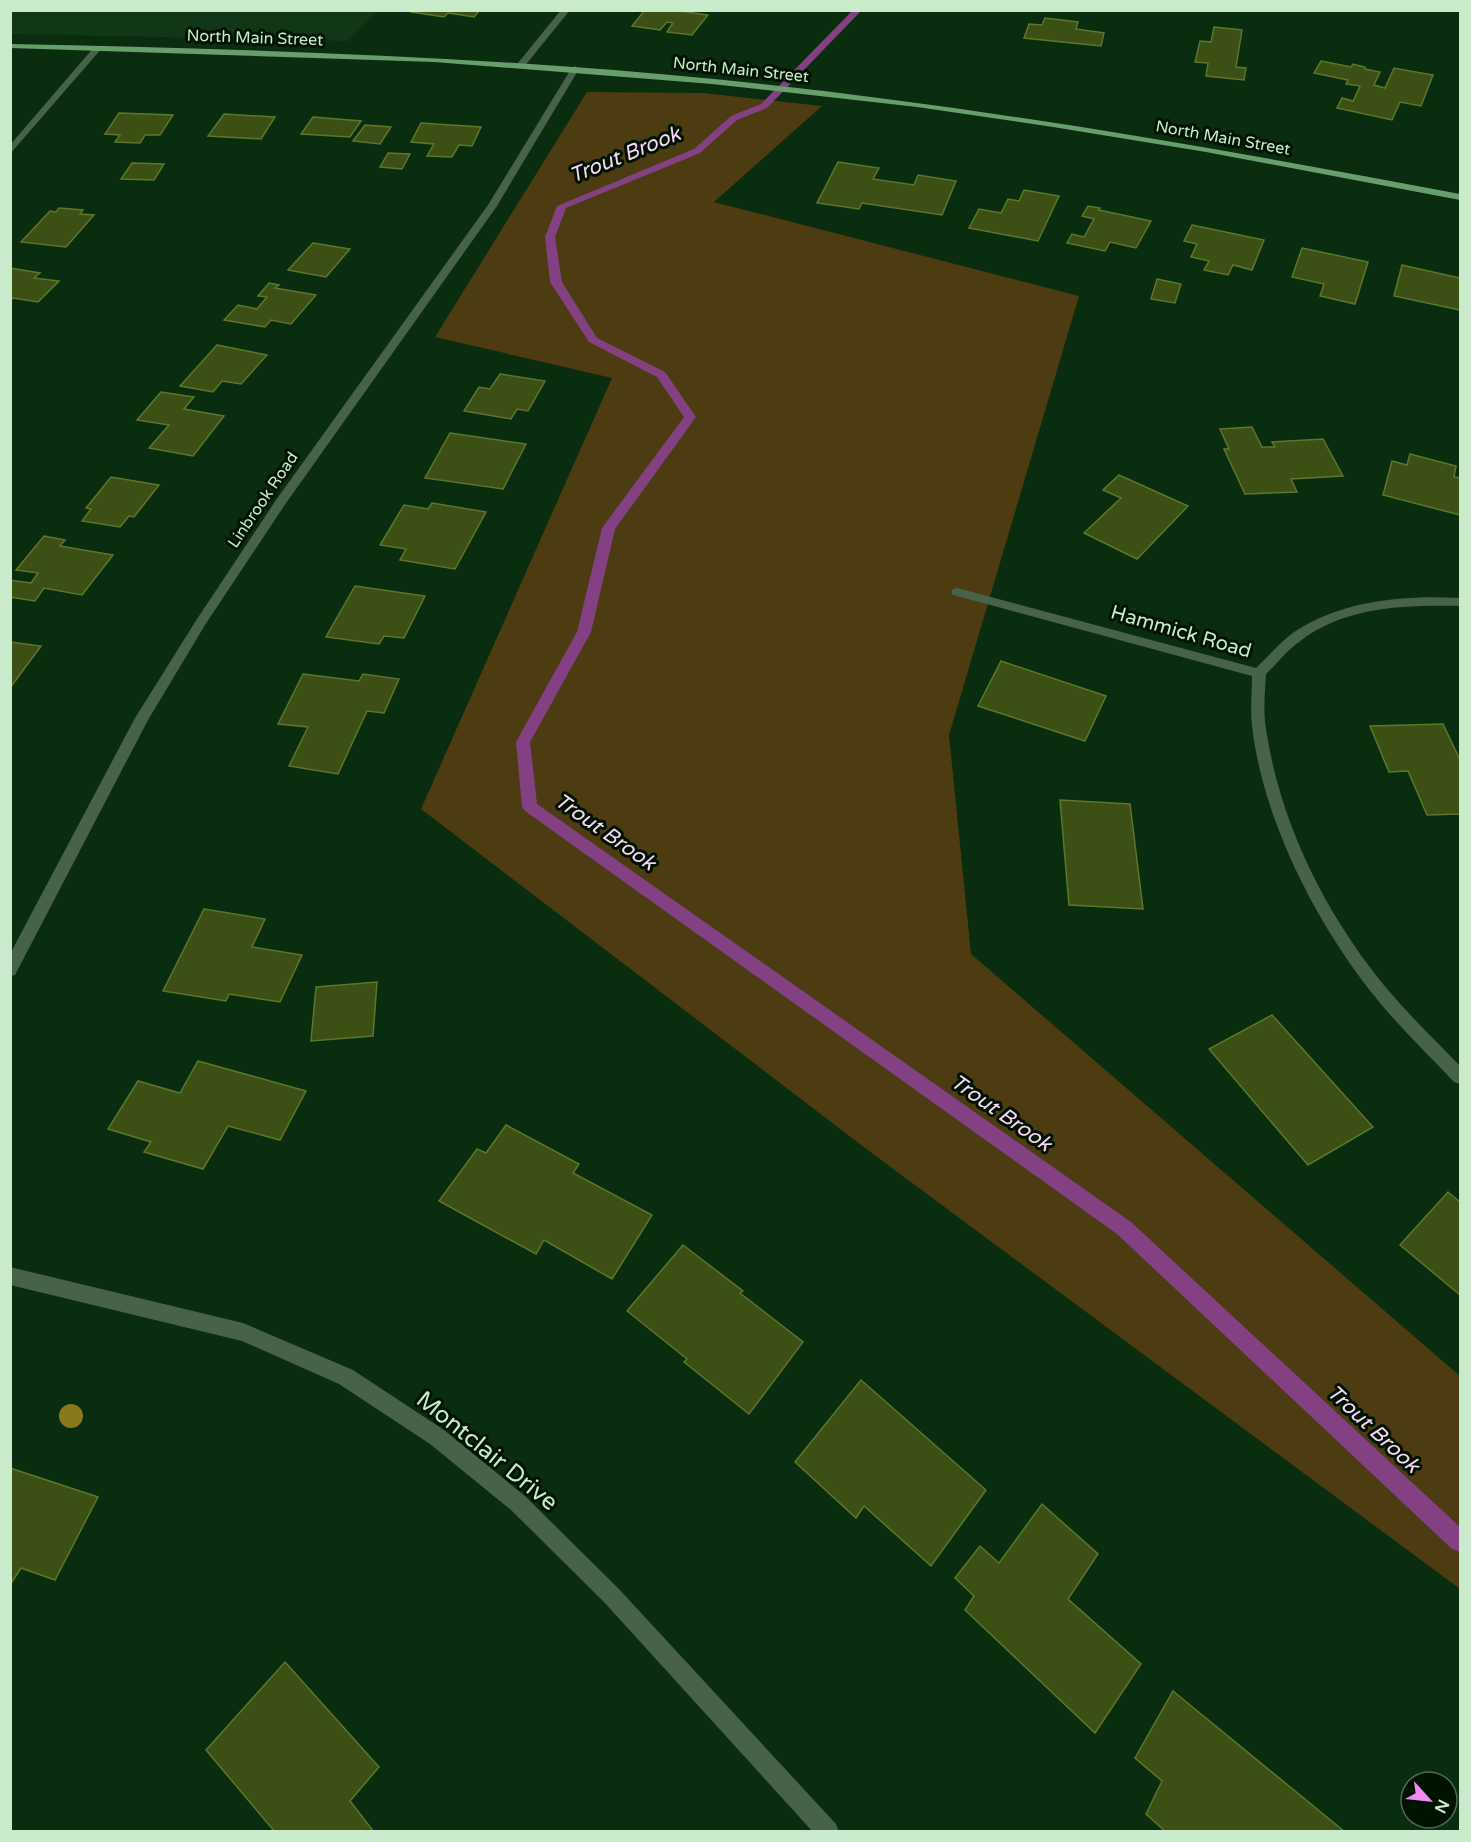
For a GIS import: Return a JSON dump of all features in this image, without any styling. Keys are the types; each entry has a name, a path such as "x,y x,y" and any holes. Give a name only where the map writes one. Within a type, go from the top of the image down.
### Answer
{"main road":[{"name":"North Main Street","path":"10,46 271,53 521,65 743,84 858,97 1119,134 1461,197"}],"street":[{"path":"521,65 566,10"},
{"path":"10,152 98,48"},
{"name":"Linbrook Road","path":"10,970 142,718 201,622 280,503 492,206 575,69"},
{"name":"Hammick Road","path":"957,592 1258,673 1259,728 1274,794 1304,869 1337,932 1381,994 1461,1077"},
{"path":"1258,673 1298,636 1333,615 1373,605 1417,600 1461,602"},
{"name":"Montclair Drive","path":"10,1276 243,1332 346,1377 437,1437 518,1503 611,1595 828,1832"}],"shaded area":[{"path":"11,10 378,11 348,41 11,34"},
{"path":"587,92 703,93 822,106 714,202 1079,296 949,735 971,954 1460,1376 1460,1589 869,1151 421,809 612,378 435,337"}],"building":[{"path":"413,10 480,10 474,17 448,13 444,17 411,12"},
{"path":"645,10 673,10 708,15 692,35 667,32 673,23 667,22 660,30 632,26"},
{"path":"1045,18 1078,22 1076,29 1104,33 1101,46 1024,38 1029,24 1042,25"},
{"path":"1214,27 1242,30 1236,67 1246,68 1244,80 1206,76 1208,63 1195,62 1200,41 1211,42"},
{"path":"1321,61 1351,67 1353,64 1380,72 1374,85 1385,88 1394,68 1433,75 1421,106 1400,102 1392,120 1337,108 1342,98 1353,101 1360,86 1346,84 1348,80 1314,73"},
{"path":"119,113 173,115 160,135 145,135 140,143 115,142 120,135 105,134"},
{"path":"224,114 275,117 261,139 208,136"},
{"path":"313,117 361,121 350,137 301,134"},
{"path":"421,123 481,127 472,146 459,145 452,157 427,156 434,144 411,142"},
{"path":"365,125 391,127 380,144 353,141"},
{"path":"388,153 410,154 402,169 380,167"},
{"path":"838,162 879,168 873,179 914,185 918,175 956,181 942,215 862,203 859,209 817,203"},
{"path":"132,163 164,164 154,180 121,179"},
{"path":"1024,190 1059,196 1038,241 969,228 979,209 1001,213 1008,199 1019,201"},
{"path":"1088,206 1151,221 1136,248 1110,242 1105,251 1067,243 1072,234 1084,237 1094,219 1082,216"},
{"path":"59,208 83,210 80,214 94,215 66,247 21,242 50,211 56,212"},
{"path":"1192,225 1264,240 1252,270 1233,265 1228,275 1204,270 1209,261 1191,257 1197,244 1184,241"},
{"path":"313,243 350,249 326,277 288,270"},
{"path":"1302,248 1368,262 1355,304 1320,296 1324,284 1292,277"},
{"path":"1402,265 1460,278 1460,310 1394,296"},
{"path":"10,268 40,273 34,278 59,281 38,302 13,298 10,301"},
{"path":"1157,279 1181,284 1175,303 1151,299"},
{"path":"269,283 279,285 275,288 316,295 291,324 271,320 265,327 224,320 238,305 257,309 267,297 258,296"},
{"path":"217,345 267,355 241,384 222,381 213,392 180,386"},
{"path":"500,374 545,381 528,411 517,409 511,419 464,411 479,387 490,389"},
{"path":"161,392 194,397 184,409 224,416 193,456 149,448 169,425 137,420"},
{"path":"1252,427 1262,447 1275,447 1272,442 1323,439 1343,476 1291,479 1297,492 1245,494 1224,449 1229,449 1220,429"},
{"path":"450,433 526,444 503,489 425,478"},
{"path":"1410,454 1456,466 1454,477 1460,478 1460,515 1383,495 1392,461 1407,465"},
{"path":"1119,475 1188,506 1137,559 1084,533 1121,498 1103,490"},
{"path":"111,477 159,485 134,517 129,516 120,527 82,521 91,509 86,508"},
{"path":"432,503 486,512 455,569 400,560 406,549 380,545 404,505 428,509"},
{"path":"44,536 65,540 60,546 113,555 82,595 44,588 35,601 10,597 10,580 31,583 38,573 16,570"},
{"path":"355,586 425,596 404,638 384,636 379,644 326,637"},
{"path":"10,642 41,646 10,688"},
{"path":"1001,661 1106,696 1085,741 978,706"},
{"path":"303,674 359,681 363,674 399,679 384,713 367,711 338,774 289,766 308,727 278,724"},
{"path":"1443,724 1460,760 1460,814 1427,815 1408,771 1389,772 1370,726"},
{"path":"1060,800 1130,804 1143,909 1069,905"},
{"path":"204,909 265,919 252,947 302,955 280,1002 229,994 226,1001 163,991"},
{"path":"377,982 373,1036 311,1041 316,987"},
{"path":"1272,1015 1373,1127 1308,1165 1209,1049"},
{"path":"198,1061 306,1091 280,1140 228,1126 203,1169 144,1152 151,1142 108,1129 138,1081 180,1093"},
{"path":"506,1125 579,1164 573,1173 652,1215 612,1279 544,1240 536,1254 439,1201 477,1149 486,1153"},
{"path":"1448,1192 1460,1202 1460,1295 1400,1245"},
{"path":"683,1245 743,1291 740,1293 803,1342 749,1414 684,1362 687,1359 627,1311"},
{"path":"861,1380 986,1490 931,1566 864,1506 856,1518 795,1462"},
{"path":"10,1468 98,1497 55,1580 21,1568 10,1585"},
{"path":"1042,1504 1098,1554 1068,1599 1141,1664 1095,1733 965,1610 974,1596 955,1578 980,1546 999,1563"},
{"path":"285,1662 379,1767 350,1801 374,1832 275,1832 206,1750"},
{"path":"1173,1691 1345,1832 1166,1832 1146,1814 1162,1781 1135,1758"}],"waterway":[{"name":"Trout Brook","path":"858,10 764,106 734,118 697,151 562,206 550,237 556,282 593,340 661,375 690,417 609,528 584,632 523,742 530,807 1124,1228 1460,1541"}]}
